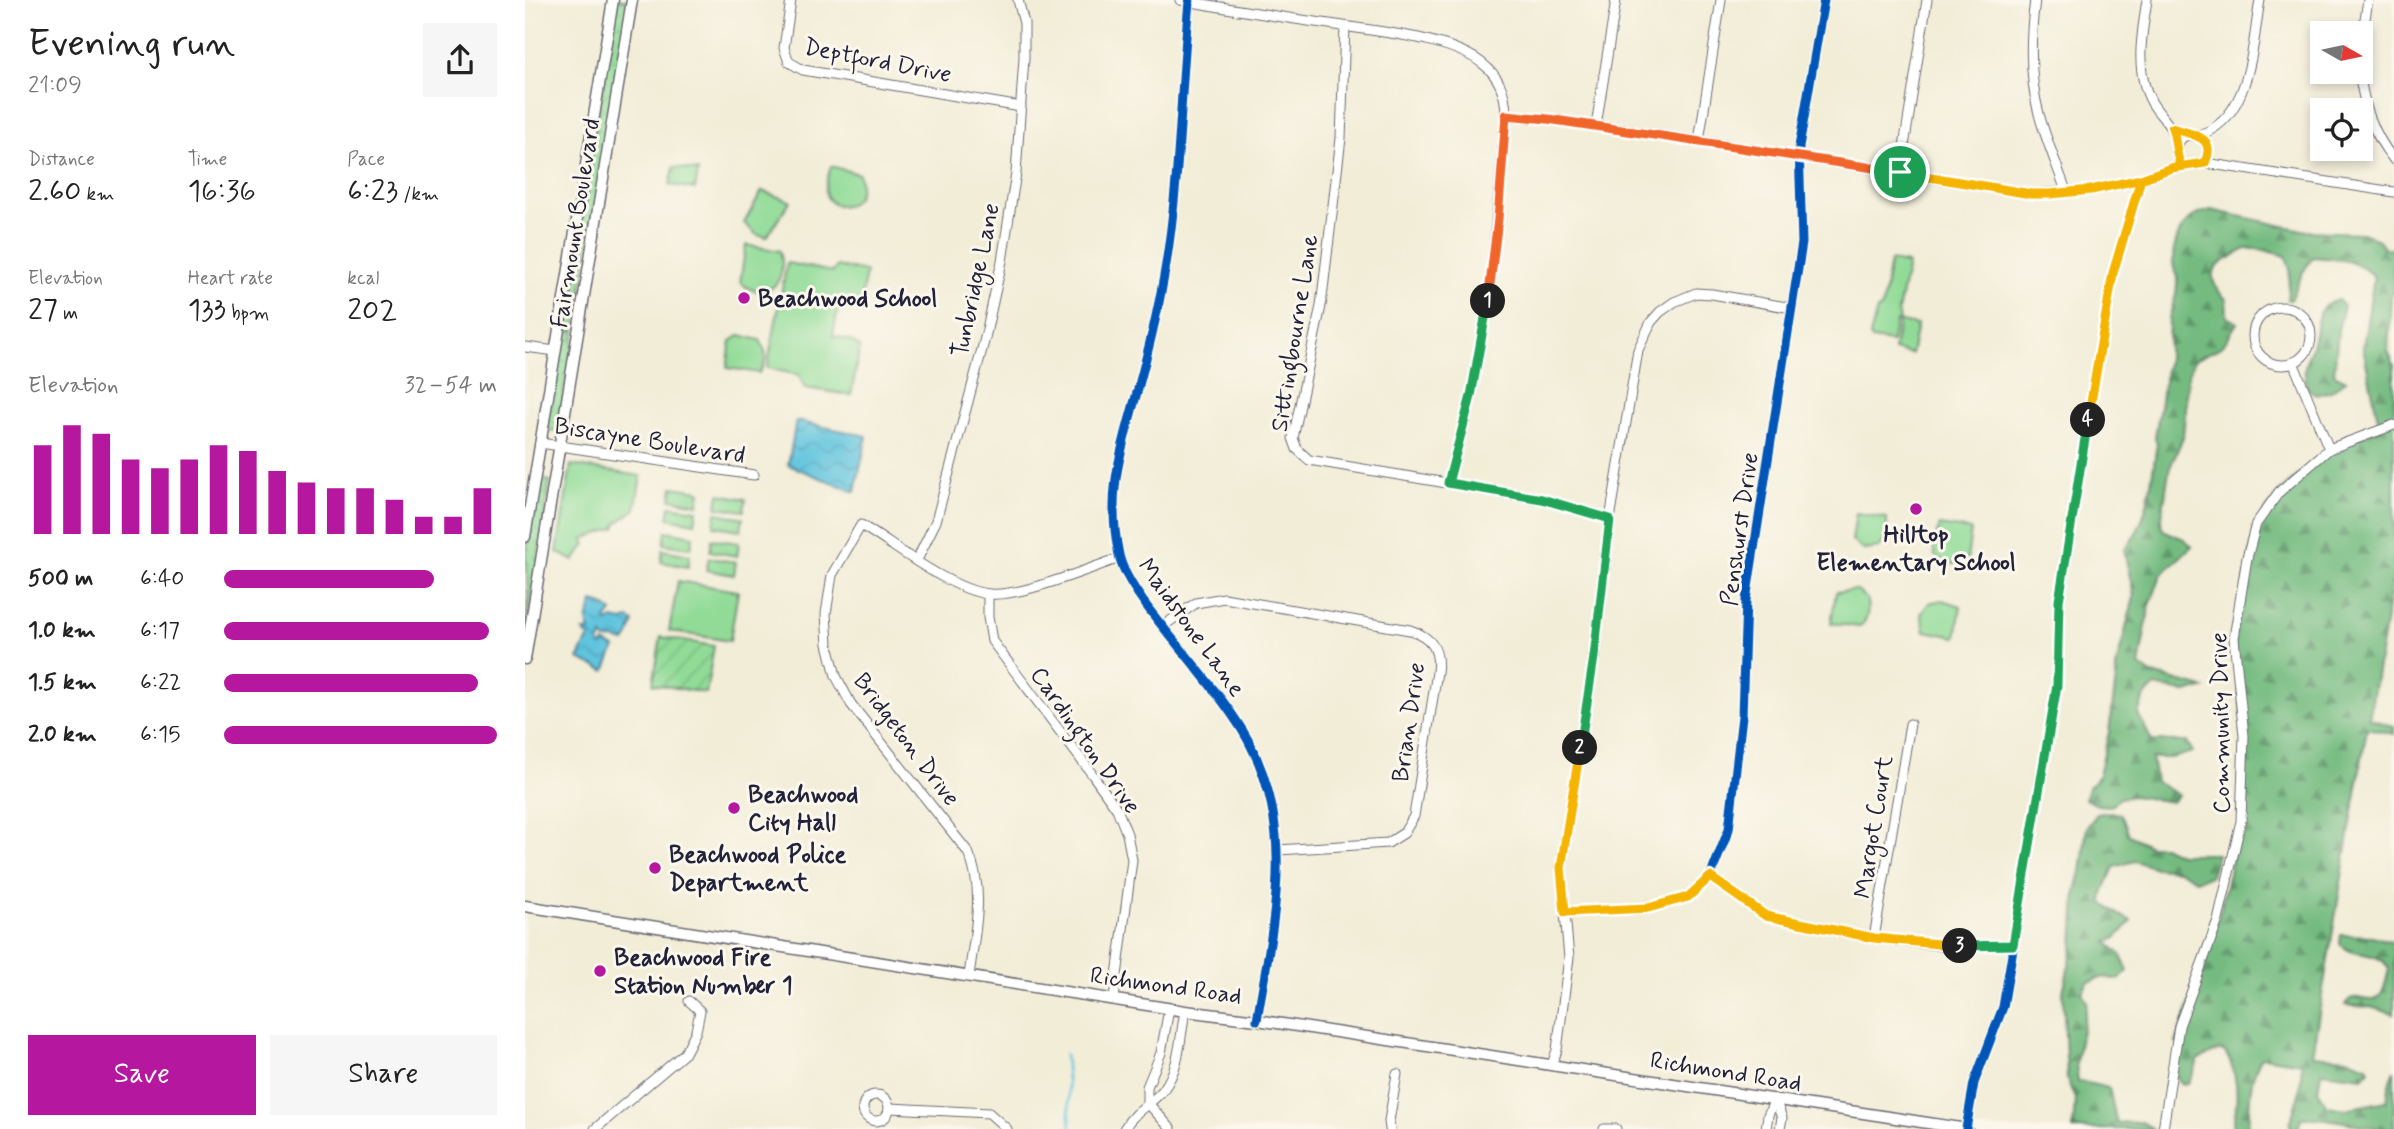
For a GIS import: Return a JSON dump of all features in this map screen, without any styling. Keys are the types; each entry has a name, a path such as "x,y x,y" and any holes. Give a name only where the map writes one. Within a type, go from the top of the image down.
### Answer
{"main road":[{"name":"Fairmount Boulevard","path":"525,537 613,0"},
{"name":"Fairmount Boulevard","path":"525,659 632,0"},
{"name":"Richmond Road","path":"525,906 1185,1012 1257,1020 1966,1129"}],"street":[{"name":"Deptford Drive","path":"791,0 784,48 789,62 803,70 1021,107"},
{"name":"Tunbridge Lane","path":"917,560 936,522 985,338 1002,261 1012,198 1021,107 1024,23 1018,0"},
{"path":"1596,126 1616,0"},
{"path":"1699,141 1721,0"},
{"name":"Penshurst Drive","path":"1710,877 1729,829 1742,716 1746,600 1802,243 1799,147 1823,0"},
{"path":"1900,172 1927,0"},
{"path":"2035,0 2031,63 2039,112 2066,191"},
{"path":"2147,0 2140,54 2144,80 2152,103 2172,128 2181,166"},
{"path":"2205,163 2212,131 2231,110 2242,92 2248,73 2260,0"},
{"path":"2365,21 2368,0"},
{"path":"1185,1 1413,37 1472,57 1482,63 1497,79 1506,101 1506,115 1490,291 1471,396 1448,483"},
{"name":"Maidstone Lane","path":"1185,1 1177,181 1164,276 1153,330 1119,455 1113,508 1119,558 1137,592 1222,699 1248,740 1265,781 1272,806 1278,850 1276,905 1257,1020"},
{"name":"Sittingbourne Lane","path":"1345,27 1341,138 1321,306 1293,438 1297,449 1309,460 1542,499 1610,519"},
{"path":"2361,84 2368,119 2394,160"},
{"path":"1506,115 1800,156 2031,194 2091,190 2141,179 2171,168 2205,163 2394,192"},
{"path":"2172,128 2204,140 2209,150"},
{"path":"2177,145 2184,136 2212,131"},
{"path":"1966,1129 1974,1083 2003,1007 2057,685 2059,601 2096,373 2113,273 2141,179"},
{"path":"1552,1065 1557,1050 1569,958 1561,868 1594,657 1610,519 1638,350 1651,322 1674,302 1696,293 1712,293 1792,308"},
{"path":"2288,307 2296,310 2308,324 2308,349 2293,362 2280,364 2268,361 2256,348 2255,326 2263,315 2273,308 2288,307"},
{"path":"525,347 556,351"},
{"path":"2293,362 2329,449"},
{"name":"Community Drive","path":"2163,1129 2179,1026 2218,920 2241,821 2244,736 2234,638 2247,558 2256,524 2279,492 2329,449 2394,425"},
{"name":"Biscayne Boulevard","path":"540,443 754,475"},
{"name":"Bridgeton Drive","path":"917,560 861,525 832,575 826,614 828,644 836,676 851,704 968,852 974,865 978,878 978,900 969,976"},
{"path":"917,560 945,580 988,594 1020,591 1119,558"},
{"name":"Cardington Drive","path":"988,594 992,641 1117,809 1127,834 1132,860 1114,999"},
{"name":"Brian Drive","path":"1163,626 1196,603 1230,598 1410,629 1421,633 1434,645 1439,662 1411,824 1404,833 1388,843 1278,850"},
{"name":"Margot Court","path":"1874,938 1910,724"},
{"path":"1565,912 1648,908 1688,897 1710,877 1766,916 1874,938 1944,946 2013,945"},
{"path":"595,1129 685,1053 696,1031 699,1011 689,1001"},
{"path":"1168,1009 1161,1053 1147,1087 1147,1102 1171,1129"},
{"path":"1124,1129 1132,1115 1162,1091 1178,1059 1185,1012"},
{"path":"1390,1129 1397,1074"},
{"path":"1766,1129 1768,1115 1775,1099"},
{"path":"1775,1099 1782,1118 1780,1129"},
{"path":"890,1108 989,1113 1007,1129"},
{"path":"1604,1129 1616,1129"}],"green space":[{"path":"617,0 629,0 575,330 563,328"},
{"path":"831,166 859,174 860,186 853,202 841,206 829,200 826,184"},
{"path":"674,167 698,171 695,189 670,185"},
{"path":"762,191 790,201 767,237 757,235 744,223"},
{"path":"2211,210 2307,231 2363,233 2379,240 2385,248 2394,249 2394,293 2391,295 2388,351 2394,365 2394,583 2369,718 2394,727 2394,734 2367,728 2312,1055 2347,1058 2367,1066 2369,1070 2363,1077 2321,1072 2318,1090 2327,1106 2345,1109 2387,1101 2394,1070 2394,1129 2301,1118 2298,1129 2291,1129 2300,1090 2302,1063 2262,1057 2252,1082 2248,1129 2232,1129 2237,1089 2233,1070 2224,1051 2219,1050 2199,1059 2189,1083 2180,1084 2175,1071 2181,1044 2176,1043 2218,920 2241,821 2244,736 2234,638 2256,524 2279,492 2329,449 2380,429 2363,347 2374,277 2360,266 2346,261 2313,257 2291,300 2287,300 2290,269 2286,256 2247,249 2224,261 2215,270 2213,281 2226,299 2227,317 2237,323 2221,347 2194,360 2188,376 2183,437 2169,470 2161,523 2163,530 2184,539 2192,546 2161,575 2149,608 2139,666 2152,674 2204,688 2186,693 2155,686 2144,697 2138,714 2152,741 2187,742 2193,752 2171,758 2152,758 2156,782 2178,795 2172,802 2134,796 2119,798 2111,806 2098,805 2085,799 2089,787 2099,775 2109,732 2116,667 2134,597 2124,549 2139,527 2151,486 2157,444 2155,437 2168,358 2169,319 2178,276 2173,255 2177,238 2185,224 2197,214"},
{"path":"746,245 780,251 782,262 778,280 767,290 750,289 740,282"},
{"path":"1890,261 1908,264 1898,311 1900,322 1917,325 1911,354 1894,350 1899,322 1896,322 1892,342 1872,339 1870,336 1877,310 1882,308"},
{"path":"787,263 833,272 837,266 866,272 861,301 846,304 839,302 833,336 849,340 860,347 851,395 805,388 799,375 767,368"},
{"path":"2338,300 2344,306 2338,330 2334,374 2346,380 2331,391 2316,395 2307,388 2306,362 2321,310"},
{"path":"563,330 575,332 557,431 553,432 547,427"},
{"path":"740,335 760,340 765,360 759,373 727,368 731,341"},
{"path":"571,465 641,476 635,510 617,523 615,528 583,539 586,544 574,561 557,552"},
{"path":"538,478 550,481 525,635 528,598 526,555"},
{"path":"673,487 700,491 698,504 671,499"},
{"path":"719,494 746,499 744,511 717,507"},
{"path":"670,506 697,510 695,523 668,518"},
{"path":"716,513 743,518 741,530 714,526"},
{"path":"1856,513 1887,518 1887,538 1879,548 1864,550 1852,541"},
{"path":"1940,525 1971,530 1967,560 1950,564 1935,556 1933,544"},
{"path":"666,531 693,536 691,548 664,544"},
{"path":"712,539 739,543 737,556 710,551"},
{"path":"663,550 690,555 688,567 661,562"},
{"path":"709,558 736,562 734,575 706,570"},
{"path":"678,581 738,591 730,641 669,631"},
{"path":"1856,590 1867,599 1865,621 1859,627 1831,623 1836,592"},
{"path":"1942,600 1961,606 1956,637 1925,631 1921,614 1929,603"},
{"path":"661,637 714,646 706,693 653,684"},
{"path":"2097,814 2121,814 2129,835 2150,846 2163,846 2179,854 2217,854 2211,876 2196,880 2178,870 2156,868 2135,861 2114,867 2104,890 2102,902 2132,921 2116,938 2107,942 2120,954 2128,971 2119,980 2104,977 2088,982 2082,993 2087,1002 2076,1063 2078,1081 2109,1088 2117,1124 2141,1122 2154,1129 2073,1129 2075,1099 2067,1079 2063,992 2073,947 2076,891 2087,827"},
{"path":"2341,935 2372,936 2394,942 2394,1014 2370,1007 2345,1005 2353,998 2371,1000 2380,996 2389,969 2385,963 2373,956 2346,949 2340,944"}],"water":[{"path":"796,421 867,436 855,492 788,465"},
{"path":"593,602 612,612 606,620 608,622 613,619 629,619 634,622 625,642 606,640 602,636 599,645 603,646 605,643 615,648 605,671 578,659 590,635 586,635 584,631 590,631 587,621"}],"waterway":[{"path":"1065,1054 1071,1129"}],"cycle path":[{"path":"1565,911 1648,908 1688,897 1710,877 1729,829 1742,716 1746,600 1802,243 1799,147 1824,0"},
{"path":"1189,2 1177,173 1169,242 1155,321 1120,456 1114,493 1115,533 1123,568 1140,597 1230,711 1248,740 1263,774 1277,843 1277,878 1257,1020"},
{"path":"1966,1129 1974,1083 2003,1007 2058,685 2059,601 2096,373 2113,273 2141,179"}],"place":[{"name":"Beachwood School","path":"744,298"},
{"name":"Hilltop Elementary School","path":"1916,509"},
{"name":"Beachwood City Hall","path":"734,808"},
{"name":"Beachwood Police Department","path":"655,868"},
{"name":"Beachwood Fire Station Number 1","path":"600,971"}],"route":[{"path":"1900,172 1506,115 1490,291 1471,396 1448,483 1542,499 1610,519 1594,657 1561,868 1565,912 1648,908 1688,897 1710,877 1766,916 1874,938 1944,946 2013,945 2057,685 2059,601 2113,273 2141,179 2171,168 2181,166 2172,128 2200,136 2209,150 2205,163 2171,168 2141,179 2091,190 2050,194 2031,194 1900,172"}]}
